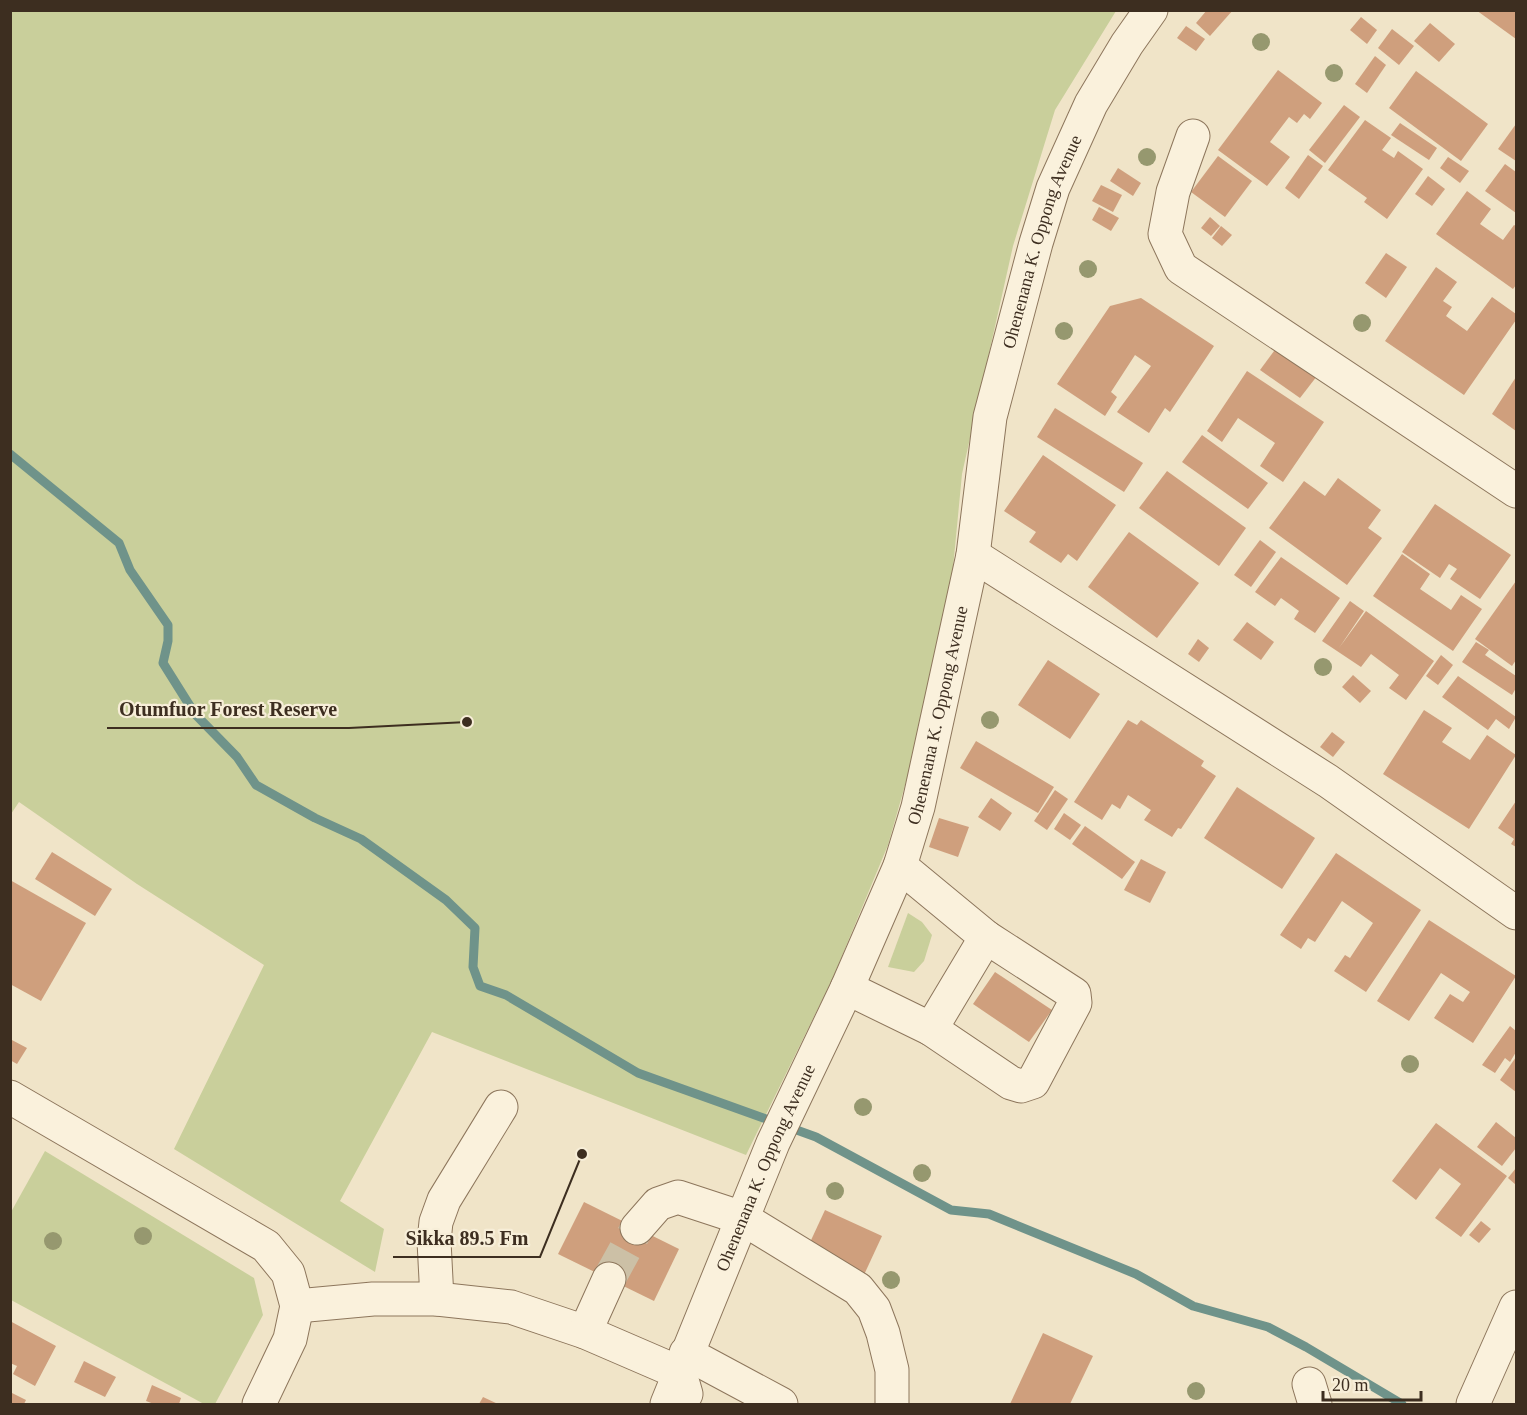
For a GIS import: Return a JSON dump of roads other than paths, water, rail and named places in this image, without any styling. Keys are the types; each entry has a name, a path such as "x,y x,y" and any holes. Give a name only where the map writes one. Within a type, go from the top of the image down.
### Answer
{"street":[{"name":"Ohenenana K. Oppong Avenue","path":"667,1404 773,1143 847,988 900,866 921,796 973,555 990,417 1036,243 1053,188 1091,104 1127,44 1151,10"},
{"path":"1193,136 1173,192 1165,234 1181,268 1516,491"},
{"path":"973,555 1328,781 1516,913"},
{"path":"847,988 931,1029 1011,1083 1021,1086 1033,1082 1075,1003 1074,994 986,937 900,866"},
{"path":"931,1029 986,937"},
{"path":"10,1097 266,1246 288,1273 297,1306 290,1340 259,1404"},
{"path":"437,1299 434,1241 436,1222 444,1200 501,1107"},
{"path":"637,1228 658,1204 678,1197 742,1218 858,1289 874,1309 883,1333 892,1370 892,1404"},
{"path":"585,1332 609,1279"},
{"path":"297,1306 373,1299 437,1299 511,1307 683,1363 781,1404"},
{"path":"1474,1402 1516,1308"},
{"path":"683,1363 690,1404"}],"waterway":[{"path":"10,454 119,543 130,570 168,625 168,641 163,663 195,714 237,757 256,785 315,818 361,839 446,900 475,928 473,967 480,986 506,995 638,1073 816,1137 951,1210 989,1214 1136,1274 1193,1306 1268,1327 1402,1404"}],"tunnel":[{"path":"609,1279 637,1228"}],"place":[{"name":"Otumfuor Forest Reserve","path":"467,722"},
{"name":"Sikka 89.5 Fm","path":"582,1154"}]}
